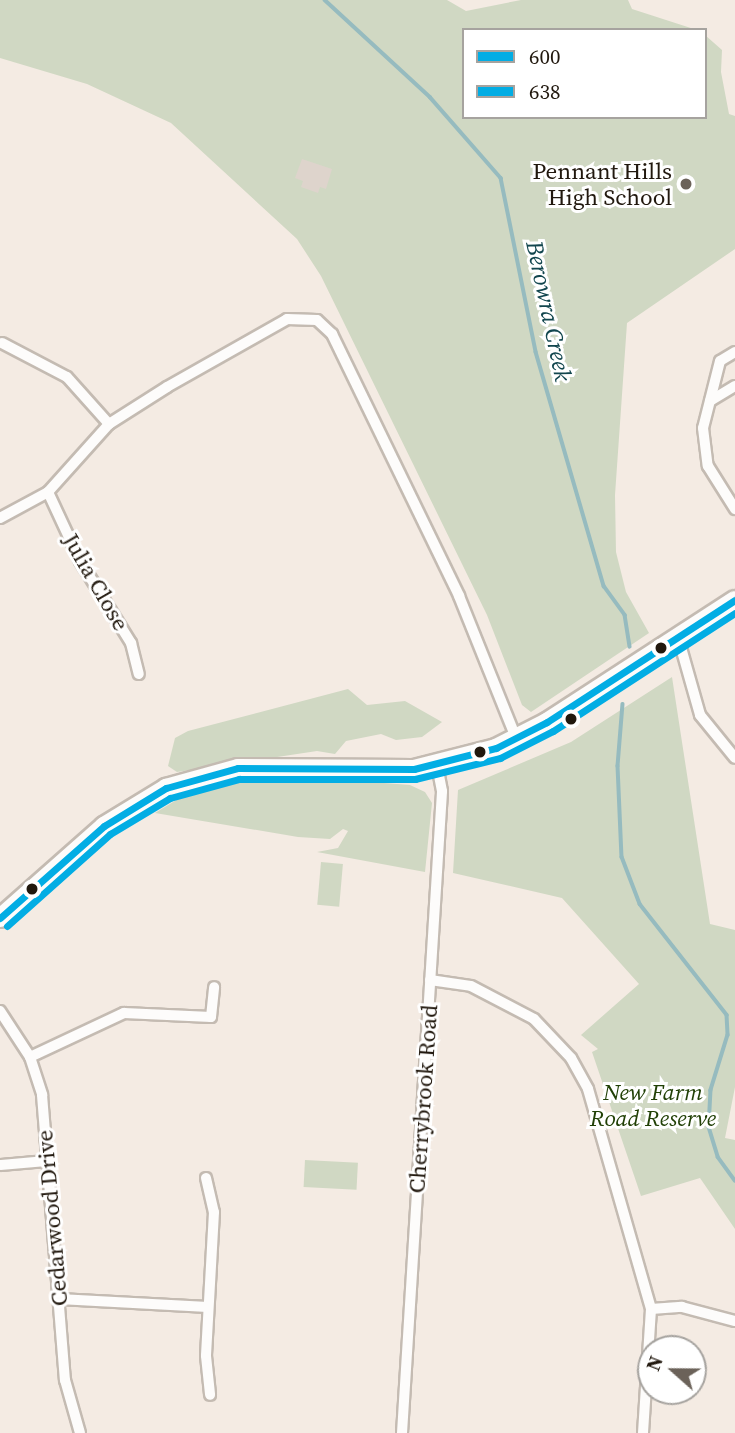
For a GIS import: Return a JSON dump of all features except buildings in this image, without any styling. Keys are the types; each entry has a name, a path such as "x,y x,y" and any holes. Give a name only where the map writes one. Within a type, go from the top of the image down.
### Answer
{"main road":[{"path":"0,918 104,826 166,788 202,774 276,766 378,770 437,765 516,738 735,600"}],"street":[{"path":"0,518 48,492 109,424 287,319 310,318 326,325 459,596 516,738"},
{"path":"2,344 67,377 109,424"},
{"path":"735,352 720,361 703,428 708,466 735,509"},
{"path":"710,401 735,386"},
{"name":"Julia Close","path":"48,492 80,561 131,643 139,674"},
{"path":"678,637 699,715 735,758"},
{"name":"Cherrybrook Road","path":"402,1433 442,791 437,765"},
{"path":"430,980 471,986 520,1010 571,1058 594,1106 650,1309 643,1433"},
{"path":"30,1057 124,1013 211,1017 214,987"},
{"name":"Cedarwood Drive","path":"0,1011 30,1057 42,1095 65,1380 80,1433"},
{"path":"0,1165 47,1161"},
{"path":"206,1178 214,1213 208,1307 210,1395"},
{"path":"60,1299 208,1307"},
{"path":"650,1309 682,1307 735,1321"}],"green space":[{"path":"0,0 447,0 466,11 521,0 628,0 632,9 691,28 462,28 462,119 707,119 707,37 722,50 721,72 729,114 735,116 735,249 627,323 615,495 616,552 626,592 649,633 531,712 522,705 487,615 321,276 297,239 171,123 87,84 0,58"},
{"name":"New Farm Road Reserve","path":"672,677 710,924 735,930 735,1087 725,1138 735,1140 735,1229 700,1178 641,1196 592,1052 598,1049 581,1035 639,984 562,898 453,873 458,790 571,742"},
{"path":"348,689 367,705 405,701 442,722 422,737 396,740 381,734 346,741 335,754 317,751 177,772 168,766 175,738 188,731"},
{"path":"245,781 371,782 410,785 425,792 432,803 425,872 317,852 338,848 348,831 343,829 330,839 298,837 155,813 178,799"},
{"path":"321,862 343,864 339,907 317,905"},
{"path":"305,1160 358,1163 357,1190 304,1187"}],"waterway":[{"name":"Berowra Creek","path":"325,0 430,97 501,178 536,352 604,586 625,615 630,647"},
{"name":"Berowra Creek","path":"623,704 618,766 622,857 640,904 727,1015 728,1035 711,1090 709,1127 718,1157 735,1180"}],"transit line":[{"name":"600","path":"0,918 104,826 166,788 238,768 414,769 496,748 547,722 735,600"},
{"name":"638","path":"7,926 110,834 170,798 239,779 415,779 500,758 553,731 735,613"}],"place":[{"name":"Pennant Hills High School","path":"686,184"}]}
